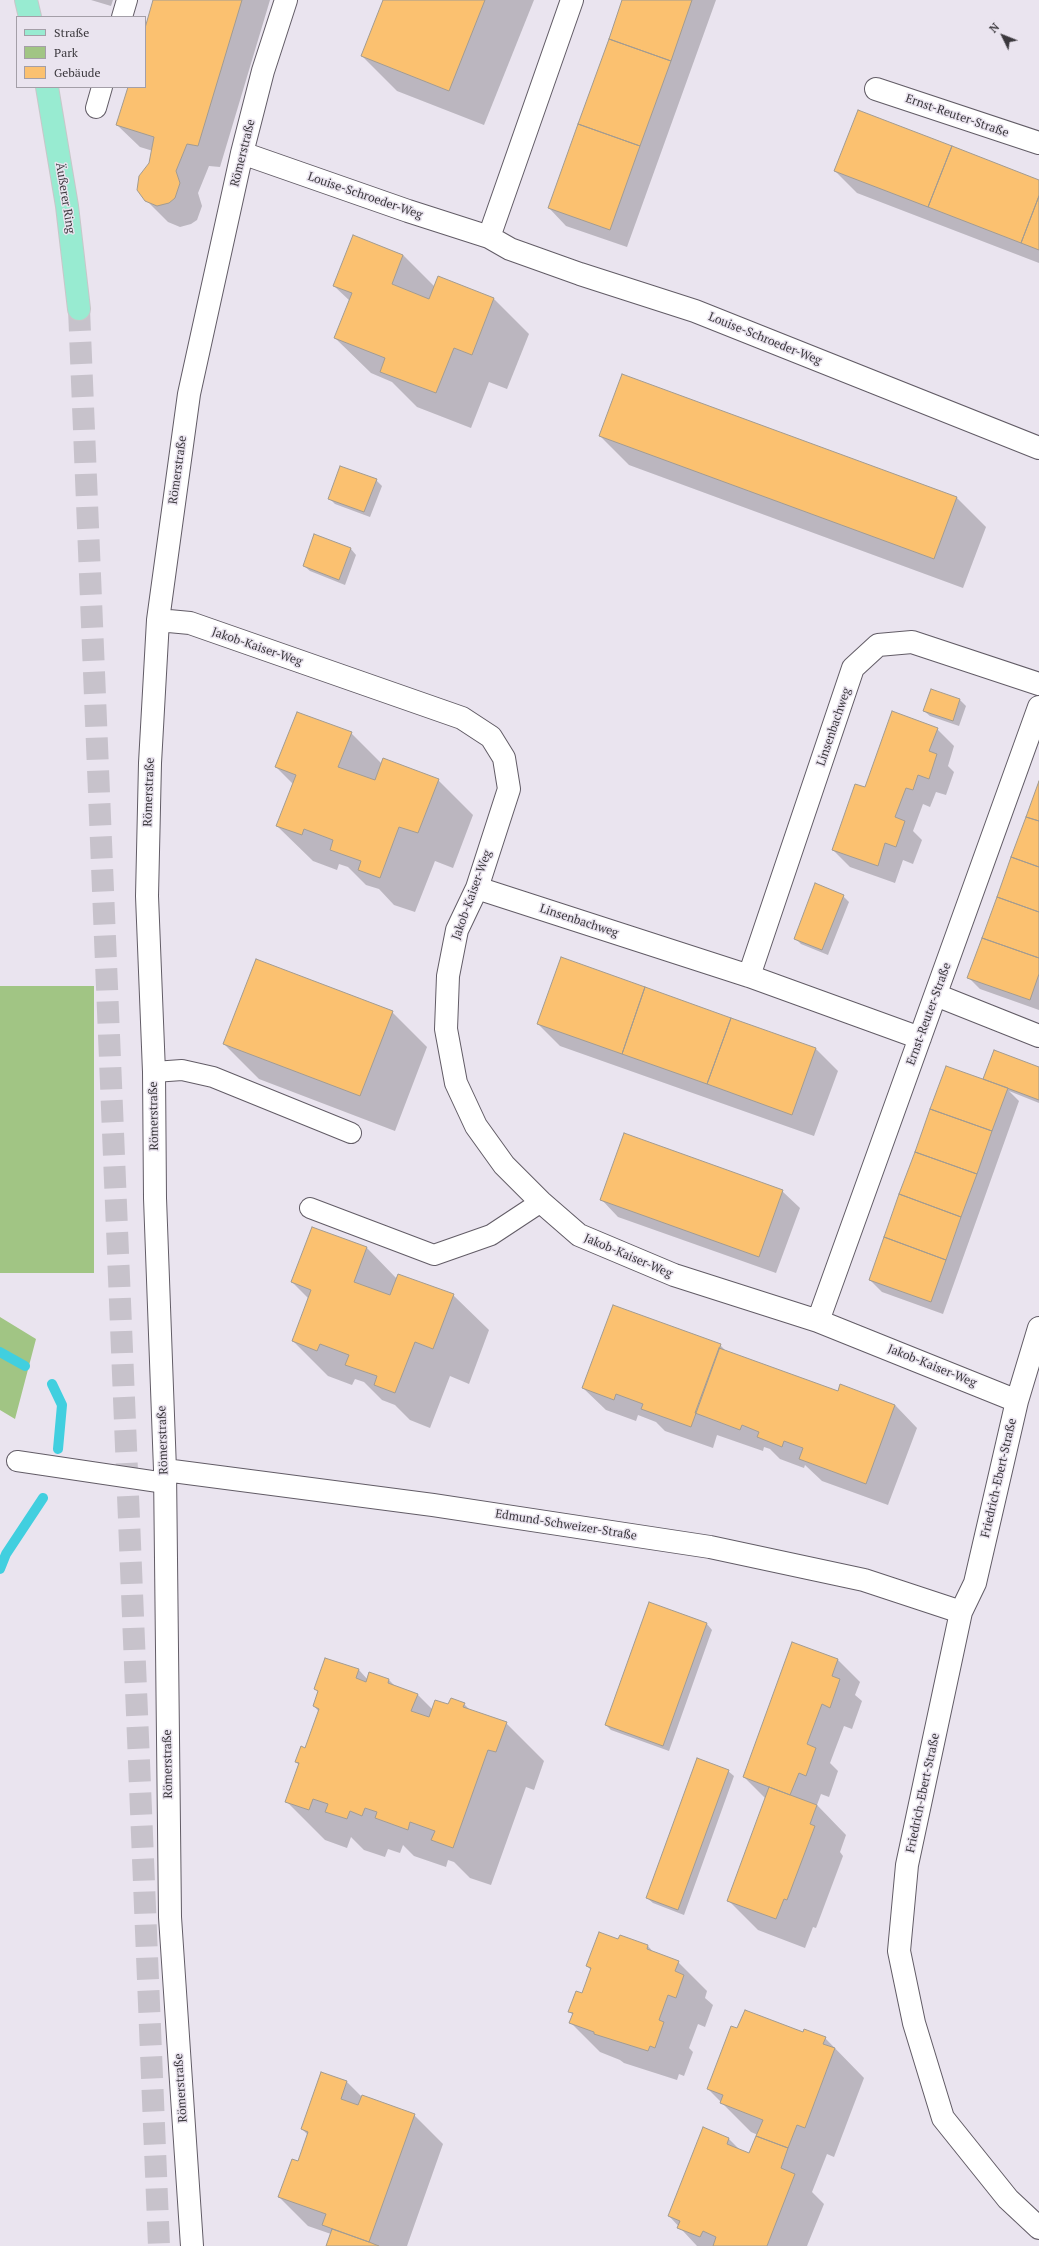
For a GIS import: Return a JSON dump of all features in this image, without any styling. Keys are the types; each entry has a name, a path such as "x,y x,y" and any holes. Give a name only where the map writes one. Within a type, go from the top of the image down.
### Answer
{"main road":[{"path":"26,0 30,16"},
{"name":"Äußerer Ring","path":"47,88 67,206 79,310"}],"street":[{"name":"Römerstraße","path":"192,2246 170,1917 165,1476 155,1198 154,1072 147,896 150,763 158,620 190,386 242,153 263,71 286,0"},
{"path":"489,237 572,0"},
{"name":"Ernst-Reuter-Straße","path":"876,89 1039,144"},
{"name":"Louise-Schroeder-Weg","path":"242,153 408,211 489,237 510,249 696,311 1039,448"},
{"name":"Jakob-Kaiser-Weg","path":"158,620 190,623 462,718 491,737 504,758 509,789 477,888 457,930 448,976 446,1029 456,1083 476,1126 504,1165 540,1202 579,1235 674,1275 818,1321 1017,1400"},
{"name":"Linsenbachweg","path":"749,976 853,668 878,645 912,642 1039,684"},
{"name":"Ernst-Reuter-Straße","path":"818,1321 1039,709"},
{"name":"Linsenbachweg","path":"477,888 749,976 920,1038"},
{"path":"936,995 1039,1036"},
{"name":"Friedrich-Ebert-Straße","path":"1039,1328 1017,1400 975,1583 961,1612 907,1865 900,1951 914,2023 943,2118 1008,2200 1039,2228"},
{"name":"Edmund-Schweizer-Straße","path":"165,1476 433,1505 710,1547 864,1580 961,1612"}],"lane":[{"path":"122,16 127,0"},
{"path":"96,108 102,88"},
{"path":"154,1072 182,1070 213,1077 351,1133"},
{"path":"310,1208 434,1255 490,1235 540,1202"},
{"path":"17,1461 165,1476"}],"green space":[{"path":"0,986 94,986 94,1273 0,1273"},
{"path":"0,1317 36,1339 15,1419 0,1410"}],"building":[{"path":"153,0 242,0 198,146 187,144 176,171 180,183 175,198 169,203 157,206 145,201 137,190 139,176 149,163 154,137 116,125 128,88 146,88 146,24"},
{"path":"383,0 485,0 449,91 361,56"},
{"path":"622,0 692,0 671,61 609,39"},
{"path":"609,39 671,61 640,146 578,124"},
{"path":"858,110 952,146 928,207 834,171"},
{"path":"578,124 640,146 610,230 548,208"},
{"path":"952,146 1039,180 1039,196 1021,243 928,207"},
{"path":"1039,196 1039,250 1021,243"},
{"path":"353,235 403,255 392,284 429,299 438,276 494,298 472,355 454,348 436,393 380,372 385,358 334,338 352,293 333,286"},
{"path":"622,374 957,497 934,559 599,436"},
{"path":"340,466 377,479 364,512 328,499"},
{"path":"314,534 351,548 339,580 303,566"},
{"path":"931,689 960,699 953,721 923,711"},
{"path":"892,711 938,728 929,751 937,754 929,779 918,775 913,790 906,788 895,817 905,821 896,847 885,843 878,866 832,850 855,784 865,787"},
{"path":"297,712 352,732 338,767 375,780 383,758 439,779 418,833 399,827 380,878 358,870 361,861 330,850 333,840 304,829 302,835 276,826 296,775 275,767"},
{"path":"1039,781 1039,821 1026,817"},
{"path":"1026,817 1039,821 1039,867 1011,857"},
{"path":"1011,857 1039,867 1039,912 997,897"},
{"path":"815,883 844,895 822,950 794,939"},
{"path":"997,897 1039,912 1039,958 982,938"},
{"path":"982,938 1039,958 1039,974 1030,1000 967,978"},
{"path":"561,957 645,987 622,1054 537,1024"},
{"path":"256,959 393,1011 360,1096 223,1044"},
{"path":"645,987 731,1018 707,1084 622,1054"},
{"path":"731,1018 816,1048 792,1115 707,1084"},
{"path":"994,1050 1039,1067 1039,1100 983,1079"},
{"path":"946,1066 1008,1088 992,1131 930,1109"},
{"path":"930,1109 992,1131 977,1174 915,1152"},
{"path":"624,1133 783,1190 759,1257 600,1200"},
{"path":"915,1152 977,1174 961,1217 899,1194"},
{"path":"899,1194 961,1217 946,1260 884,1237"},
{"path":"312,1227 367,1247 354,1282 390,1295 398,1274 454,1294 433,1349 415,1342 395,1393 374,1385 377,1376 345,1365 349,1355 320,1344 317,1351 292,1341 311,1290 291,1282"},
{"path":"884,1237 946,1260 931,1302 869,1280"},
{"path":"613,1305 721,1344 691,1427 641,1409 643,1404 616,1394 614,1400 582,1388"},
{"path":"719,1348 838,1391 840,1384 895,1405 866,1484 799,1459 803,1448 784,1441 782,1447 757,1437 759,1432 742,1425 740,1430 695,1413"},
{"path":"649,1602 707,1623 663,1746 605,1725"},
{"path":"792,1642 838,1659 832,1676 840,1679 830,1708 822,1704 807,1744 816,1748 806,1776 799,1773 790,1795 743,1777"},
{"path":"325,1658 359,1669 356,1678 366,1682 369,1672 389,1679 388,1683 418,1694 411,1711 429,1717 435,1700 448,1704 451,1698 465,1703 463,1707 507,1722 496,1752 488,1750 453,1848 431,1840 435,1831 410,1822 408,1830 375,1818 377,1812 365,1808 362,1816 350,1811 347,1819 325,1812 328,1804 313,1799 309,1810 285,1802 299,1763 295,1762 301,1746 305,1748 319,1709 313,1706 318,1691 314,1689"},
{"path":"697,1758 729,1770 678,1910 646,1898"},
{"path":"769,1787 817,1805 810,1824 815,1826 787,1900 784,1899 776,1919 727,1901"},
{"path":"599,1932 618,1939 620,1935 648,1945 647,1949 679,1961 675,1971 684,1975 676,1998 668,1995 659,2020 664,2022 655,2048 650,2046 648,2051 594,2034 594,2032 569,2023 573,2013 568,2012 576,1991 582,1993 591,1968 586,1966"},
{"path":"745,2010 803,2032 804,2029 826,2037 823,2044 835,2048 805,2128 797,2125 788,2148 756,2136 763,2120 720,2103 723,2095 707,2089 731,2026 737,2028"},
{"path":"321,2072 347,2081 341,2099 358,2105 362,2095 415,2114 369,2242 322,2225 326,2214 278,2197 292,2159 298,2161 308,2132 301,2129"},
{"path":"703,2127 729,2138 727,2144 749,2153 756,2136 788,2148 781,2168 795,2174 767,2246 713,2246 716,2237 703,2231 700,2237 677,2228 680,2221 668,2216"},
{"path":"332,2229 369,2242 379,2246 326,2246"}],"waterway":[{"path":"0,1352 25,1366"},
{"path":"52,1384 62,1405 58,1449"},
{"path":"0,1569 6,1554 43,1498"}],"tunnel":[{"path":"79,309 159,2246"}]}
